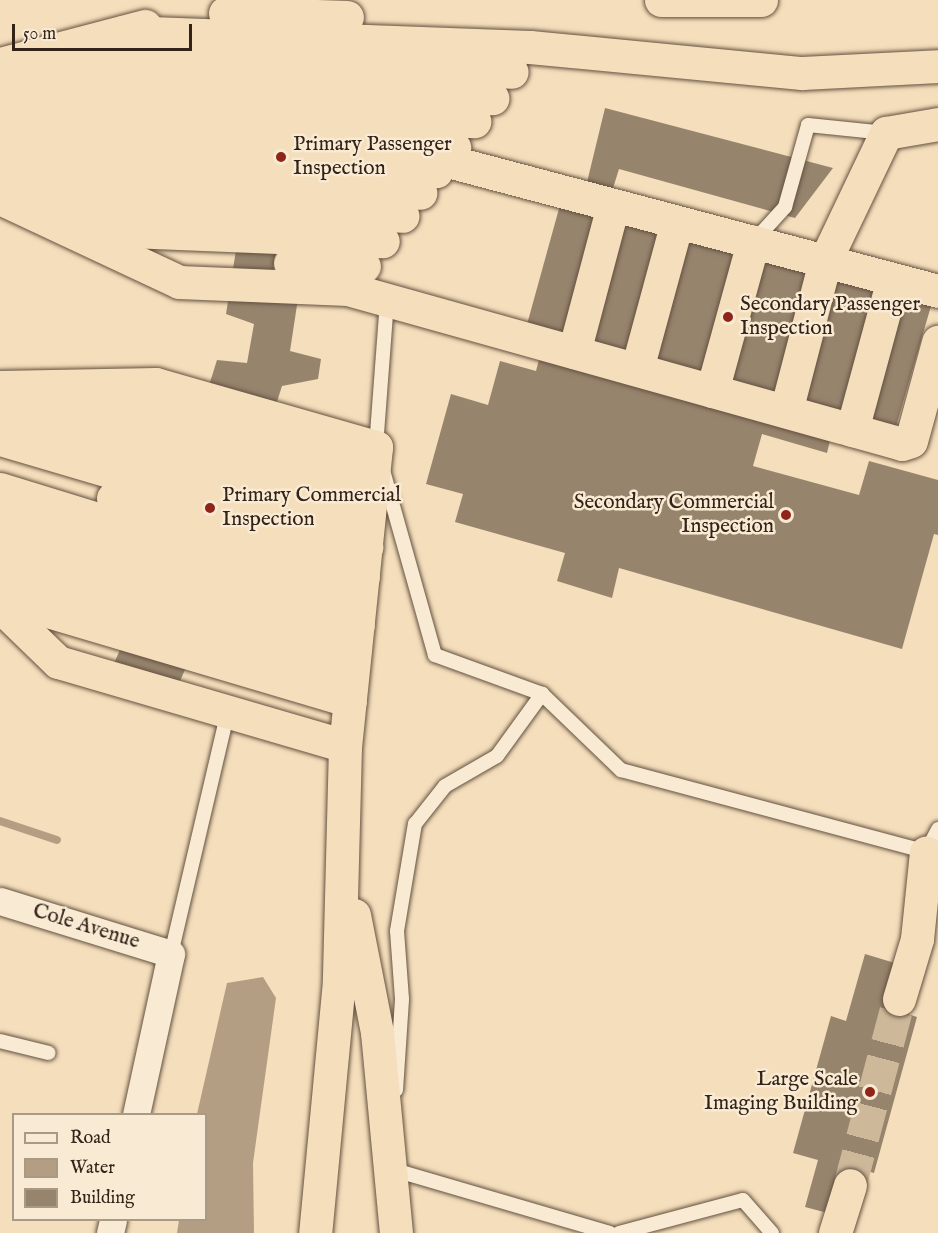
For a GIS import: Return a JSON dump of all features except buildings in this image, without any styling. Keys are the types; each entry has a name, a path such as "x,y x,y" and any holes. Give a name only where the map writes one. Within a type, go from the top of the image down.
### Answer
{"highway":[{"path":"661,0 761,0"},
{"path":"0,64 123,32 521,60 802,73 938,66"},
{"path":"46,52 521,60"},
{"path":"521,60 406,210 387,300 902,444 911,441 938,342"},
{"path":"0,75 483,110"},
{"path":"0,98 483,110"},
{"path":"0,122 406,210"},
{"path":"786,411 825,261 886,134 938,124"},
{"path":"0,146 406,210"},
{"path":"0,170 406,210"},
{"path":"0,196 406,210"},
{"path":"0,196 179,282 406,210"},
{"path":"574,352 613,205"},
{"path":"66,229 406,210 613,205 938,291"},
{"path":"636,369 677,222"},
{"path":"712,391 753,242"},
{"path":"852,430 893,279"},
{"path":"0,390 68,386 360,599"},
{"path":"0,390 360,599"},
{"path":"0,414 360,599"},
{"path":"0,439 360,599"},
{"path":"0,462 360,599"},
{"path":"0,489 360,599"},
{"path":"0,516 360,599"},
{"path":"0,544 360,599"},
{"path":"0,569 360,599"},
{"path":"0,597 360,599"},
{"path":"23,628 360,599"},
{"path":"0,606 58,662 228,711 360,599"},
{"path":"315,1233 338,999 360,599"},
{"path":"898,999 928,930 934,851"},
{"path":"344,863 377,1032 396,1233"},
{"path":"835,1233 850,1185"}],"street":[{"name":"Cole Avenue","path":"0,901 171,954"},
{"path":"136,1113 171,954"}],"lane":[{"path":"753,242 785,207 808,125 886,134"},
{"path":"387,300 360,599 435,655 542,694 621,770 934,851"},
{"path":"542,694 497,756 444,786 416,824 397,931 402,999 390,1169 610,1233"},
{"path":"171,954 228,711"},
{"path":"0,1041 49,1053"},
{"path":"620,1233 743,1200 772,1233"}],"water":[{"path":"263,977 276,998 253,1163 254,1233 177,1233 179,1221 207,1221 207,1113 197,1113 227,983"}],"waterway":[{"path":"0,821 57,840"}],"tunnel":[{"path":"850,1185 899,999"}],"place":[{"name":"Primary Passenger Inspection","path":"281,157"},
{"name":"Secondary Passenger Inspection","path":"728,317"},
{"name":"Primary Commercial Inspection","path":"210,508"},
{"name":"Secondary Commercial Inspection","path":"786,515"},
{"name":"Large Scale Imaging Building","path":"870,1092"}]}
